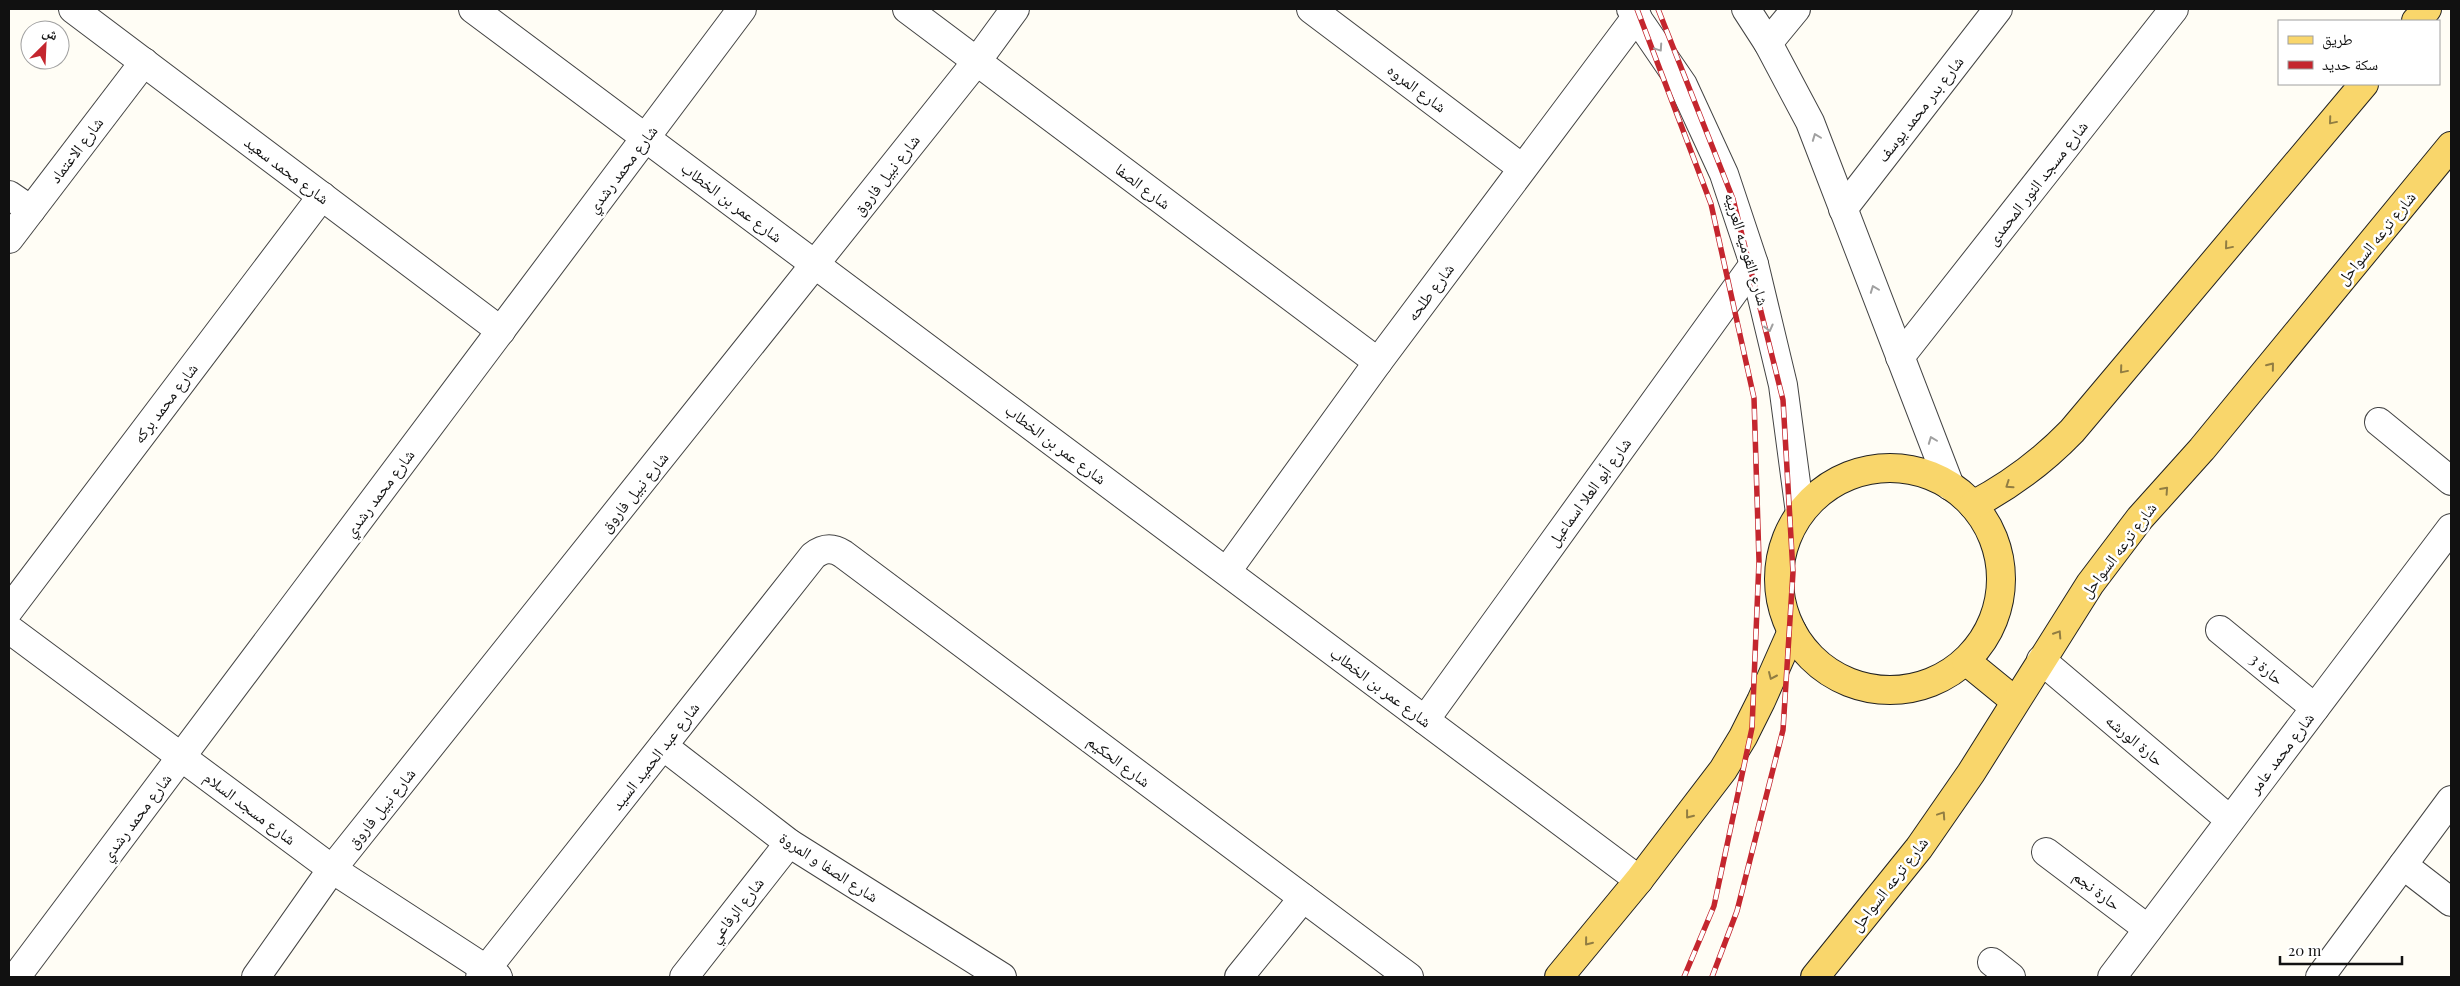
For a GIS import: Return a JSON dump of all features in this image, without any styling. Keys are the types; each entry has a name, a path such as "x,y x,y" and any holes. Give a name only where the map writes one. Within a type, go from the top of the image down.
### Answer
{"main road":[{"path":"2417,20 2427,9"},
{"path":"1973,505 2000,491 2026,473 2050,454 2072,431 2363,85"},
{"name":"شارع ترعه السواحل","path":"1815,977 1919,848 1971,773 2014,701 2090,584 2140,518 2202,449 2451,146"},
{"path":"1882,468 1905,469 1920,473 1950,486 1973,505 1987,525 1997,548 2001,580 2000,597 1993,621 1982,642 1966,661 1946,676 1922,686 1897,690 1872,688 1848,681 1825,669 1806,652 1792,631 1783,608 1779,583 1783,550 1788,534 1800,513 1817,495 1836,482 1858,473 1882,468"},
{"path":"1559,977 1639,880 1723,770 1743,737 1792,631"},
{"path":"1966,661 2014,701"}],"street":[{"name":"شارع محمد سعيد","path":"73,9 501,331"},
{"name":"شارع عمر بن الخطاب","path":"473,9 1639,880"},
{"name":"شارع محمد رشدي","path":"16,977 742,9"},
{"name":"شارع الصفا","path":"907,9 1378,362"},
{"name":"شارع نبيل فاروق","path":"256,977 332,869 816,264 977,61 1015,9"},
{"name":"شارع المروه","path":"1311,9 1522,168"},
{"path":"1746,9 1768,43 1810,122 1950,486"},
{"path":"1768,43 1796,9"},
{"name":"شارع بدر محمد يوسف","path":"1843,209 1998,9"},
{"name":"شارع مسجد النور المحمدى","path":"1900,357 2174,9"},
{"name":"شارع طلحه","path":"1226,571 1522,168 1634,12"},
{"name":"شارع القوميه العربيه","path":"1634,12 1683,85 1724,174 1754,264 1784,385 1800,513"},
{"name":"شارع الاعتماد","path":"9,239 144,62"},
{"path":"9,195 31,210"},
{"name":"شارع محمد بركه","path":"9,610 322,196"},
{"name":"شارع أبو العلا اسماعيل","path":"1425,720 1754,264"},
{"path":"2379,422 2451,481"},
{"name":"شارع محمد عامر","path":"2112,977 2451,528"},
{"name":"شارع عبد الحميد السيد","path":"488,975 663,746 813,556 828,549"},
{"name":"شارع الحكيم","path":"828,549 836,550 843,554 1409,977"},
{"name":"شارع مسجد السلام","path":"9,629 332,869 488,975"},
{"name":"حارة 3","path":"2220,630 2315,708"},
{"name":"حارة الورشه","path":"2041,660 2230,820"},
{"name":"شارع الصفا و المروة","path":"663,746 789,843 988,974"},
{"path":"2320,977 2451,800"},
{"name":"شارع الرفاعي","path":"684,977 789,843"},
{"name":"حارة نجم","path":"2046,852 2148,930"},
{"path":"2403,865 2451,902"},
{"path":"1239,977 1303,898"}],"railway":[{"path":"1637,9 1711,204 1754,398 1759,561 1752,728 1714,906 1684,977"},
{"path":"1658,9 1733,199 1783,400 1793,572 1783,730 1737,911 1712,977"}]}
